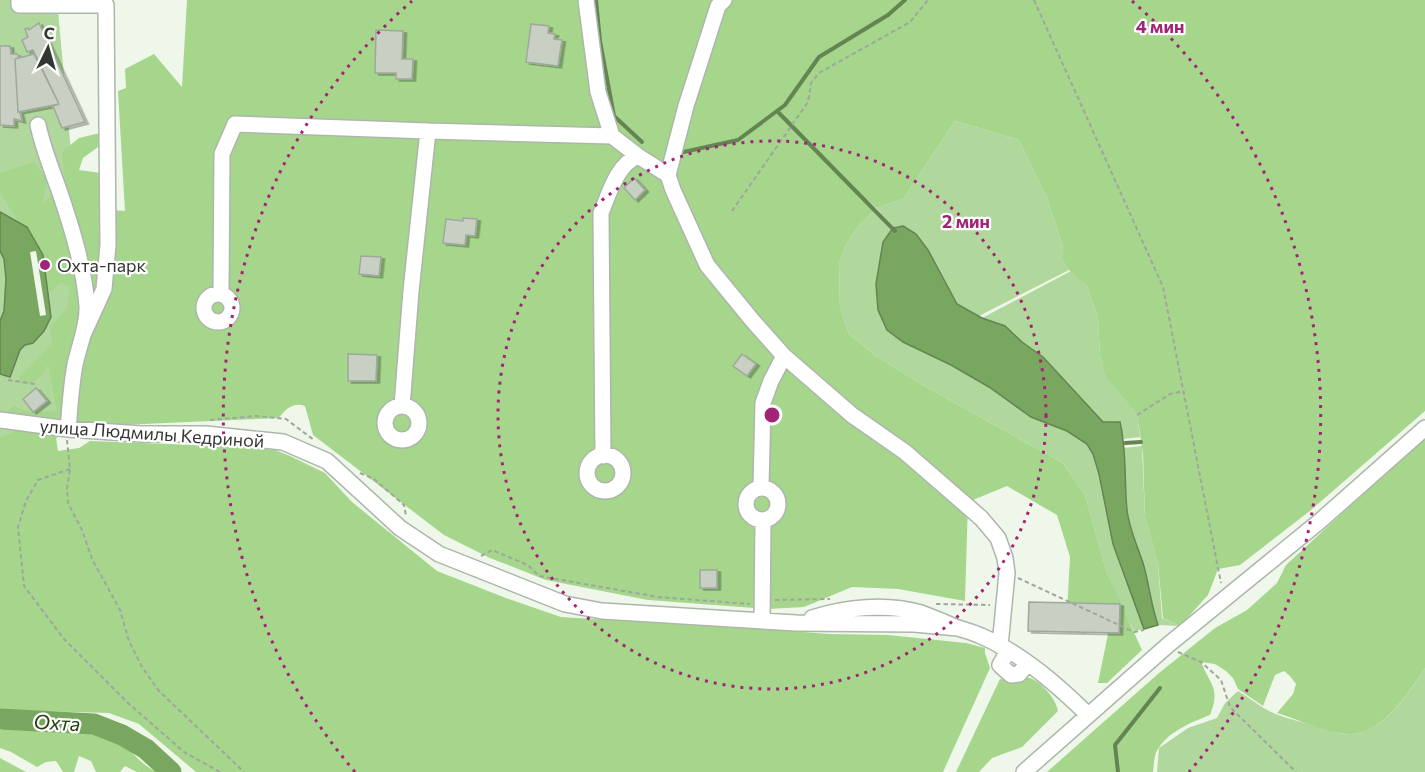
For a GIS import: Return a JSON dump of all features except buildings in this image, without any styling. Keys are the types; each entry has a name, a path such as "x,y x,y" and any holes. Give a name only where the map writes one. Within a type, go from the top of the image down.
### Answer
{"street":[{"path":"19,0 19,5 106,5 108,245 104,290 83,335"},
{"path":"586,0 598,92 612,136 668,175"},
{"path":"719,2 686,106 668,175 673,190 707,265 784,356 852,416 905,452 981,518 998,538 1007,573 1004,649"},
{"path":"221,294 222,154 235,124 612,136"},
{"path":"38,125 43,149 75,241 84,277 87,309 75,365 68,435"},
{"path":"402,406 411,291 428,131"},
{"path":"603,456 601,213 621,171 630,159 638,156"},
{"path":"762,621 764,521 753,519 746,511 745,500 751,491 761,487 763,402 784,356"},
{"name":"улица Людмилы Кедриной","path":"0,420 68,435 206,434 283,442 327,461 400,528 439,554 565,604 602,611 796,623 852,608 896,608 921,613 980,635 1004,649 1064,692 1088,715"},
{"path":"1024,772 1168,645 1320,521 1425,428"}],"path":[{"path":"732,211 808,102 812,83 819,73 910,22 928,0"},
{"path":"1034,0 1163,287 1224,601"},
{"path":"8,380 35,384"},
{"path":"1137,415 1170,394 1183,391"},
{"path":"200,421 256,416 286,419 314,441"},
{"path":"68,435 70,469 67,488 68,503 82,530 92,559 120,610 129,641 142,667 159,691 244,772"},
{"path":"70,469 38,480 26,501 18,527 24,586 64,639 128,703 184,752 220,772"},
{"path":"359,472 374,479 404,505 406,518"},
{"path":"479,557 492,550 528,565 539,576 658,597 762,605 776,600 832,598"},
{"path":"1007,573 1134,632 1144,630"},
{"path":"931,603 1005,605"},
{"path":"1168,645 1183,655 1201,662 1221,680 1230,707 1296,772"}],"shaded area":[{"name":"Охта-парк","path":"0,0 57,0 70,141 112,389 0,488"},
{"path":"187,0 1425,0 1425,411 1311,510 1240,565 1218,569 1208,595 1180,626 1163,618 1158,564 1145,517 1143,454 1137,415 1105,375 1100,355 1098,318 1087,286 1069,270 1063,261 1063,247 1048,201 1019,140 955,121 903,199 876,208 837,171 874,211 859,225 847,243 839,263 840,308 849,334 876,356 919,383 1063,463 1085,495 1107,573 1142,650 1107,683 1098,683 1108,634 1067,611 1070,557 1057,515 1007,486 968,502 965,601 898,589 852,587 804,607 768,609 648,600 546,580 490,558 444,535 313,435 305,406 290,407 279,418 121,425 4,416 13,406 29,412 57,411 48,365 40,377 29,384 21,383 19,377 52,343 50,327 67,309 70,287 61,282 51,292 46,282 46,270 27,228 19,223 0,192 0,173 34,162 47,180 43,204 65,181 62,152 79,138 100,133 98,147 83,158 79,170 101,173 112,210 125,211 118,91 126,88 125,69 154,54 182,87"},
{"path":"955,121 1019,140 1048,201 1063,247 1063,261 1069,270 979,316 957,304 903,226 894,227 876,208 903,199"},
{"path":"874,211 892,229 883,242 881,261 887,330 903,342 951,365 989,387 1031,417 1067,431 1087,444 1093,454 1099,474 1113,544 1144,629 1134,631 1120,604 1107,573 1085,495 1063,463 919,383 876,356 849,334 840,308 839,263 847,243 859,225"},
{"path":"0,212 27,227 43,255 51,317 44,331 33,343 25,345 20,350 10,377 0,374 0,321 4,311 6,279 4,259 0,251"},
{"path":"903,226 916,234 928,250 957,304 982,318 1005,326 1043,357 1103,422 1120,422 1124,444 1128,517 1143,563 1158,625 1144,629 1113,544 1099,474 1093,454 1087,444 1067,431 1031,417 989,387 951,365 903,342 887,330 878,310 876,284 883,242 893,228"},
{"path":"1071,271 1087,286 1098,318 1100,355 1105,374 1137,415 1140,437 1124,439 1119,423 1103,422 1005,326 982,318"},
{"path":"17,431 50,433 56,438 58,451 79,448 90,441 275,450 325,473 352,502 437,571 561,617 608,620 660,619 699,624 829,634 888,635 966,643 985,648 990,668 943,772 196,772 139,724 109,713 0,710 0,437"},
{"path":"1425,437 1425,668 1402,701 1382,721 1371,729 1358,733 1337,733 1320,728 1277,713 1293,694 1296,684 1284,671 1275,675 1263,706 1238,689 1233,678 1226,671 1215,664 1201,662 1214,692 1210,715 1181,728 1168,737 1158,749 1153,772 1047,772 1159,673 1215,628 1247,610 1277,583 1286,565"},
{"path":"1142,446 1145,517 1158,564 1162,618 1180,626 1158,625 1127,511 1124,448"},
{"path":"1425,668 1425,772 1157,772 1159,748 1188,728 1217,718 1225,703 1238,691 1278,715 1343,734 1357,733 1369,729 1392,713"},
{"path":"1027,677 1047,690 1058,711 1022,747 992,758 979,772 956,772 1000,679 1017,681"},
{"path":"10,726 68,729 112,738 157,772 137,772 125,766 120,772 96,772 91,761 79,756 74,772 63,772 56,761 46,762 37,767 0,748 0,730"},
{"path":"0,758 26,772 0,772"}],"pier":[{"path":"36,251 46,315 40,316 30,252"}],"waterway":[{"path":"596,0 600,41 614,116 642,142"},
{"path":"679,153 738,140 785,105 819,57 888,15 905,0"},
{"path":"777,111 895,231"},
{"path":"1125,443 1141,442"},
{"path":"1118,772 1115,745 1160,688"},
{"name":"Охта","path":"0,719 94,724 122,735 146,749 171,772"}],"place":[{"name":"Охта-парк","path":"45,265"}]}
